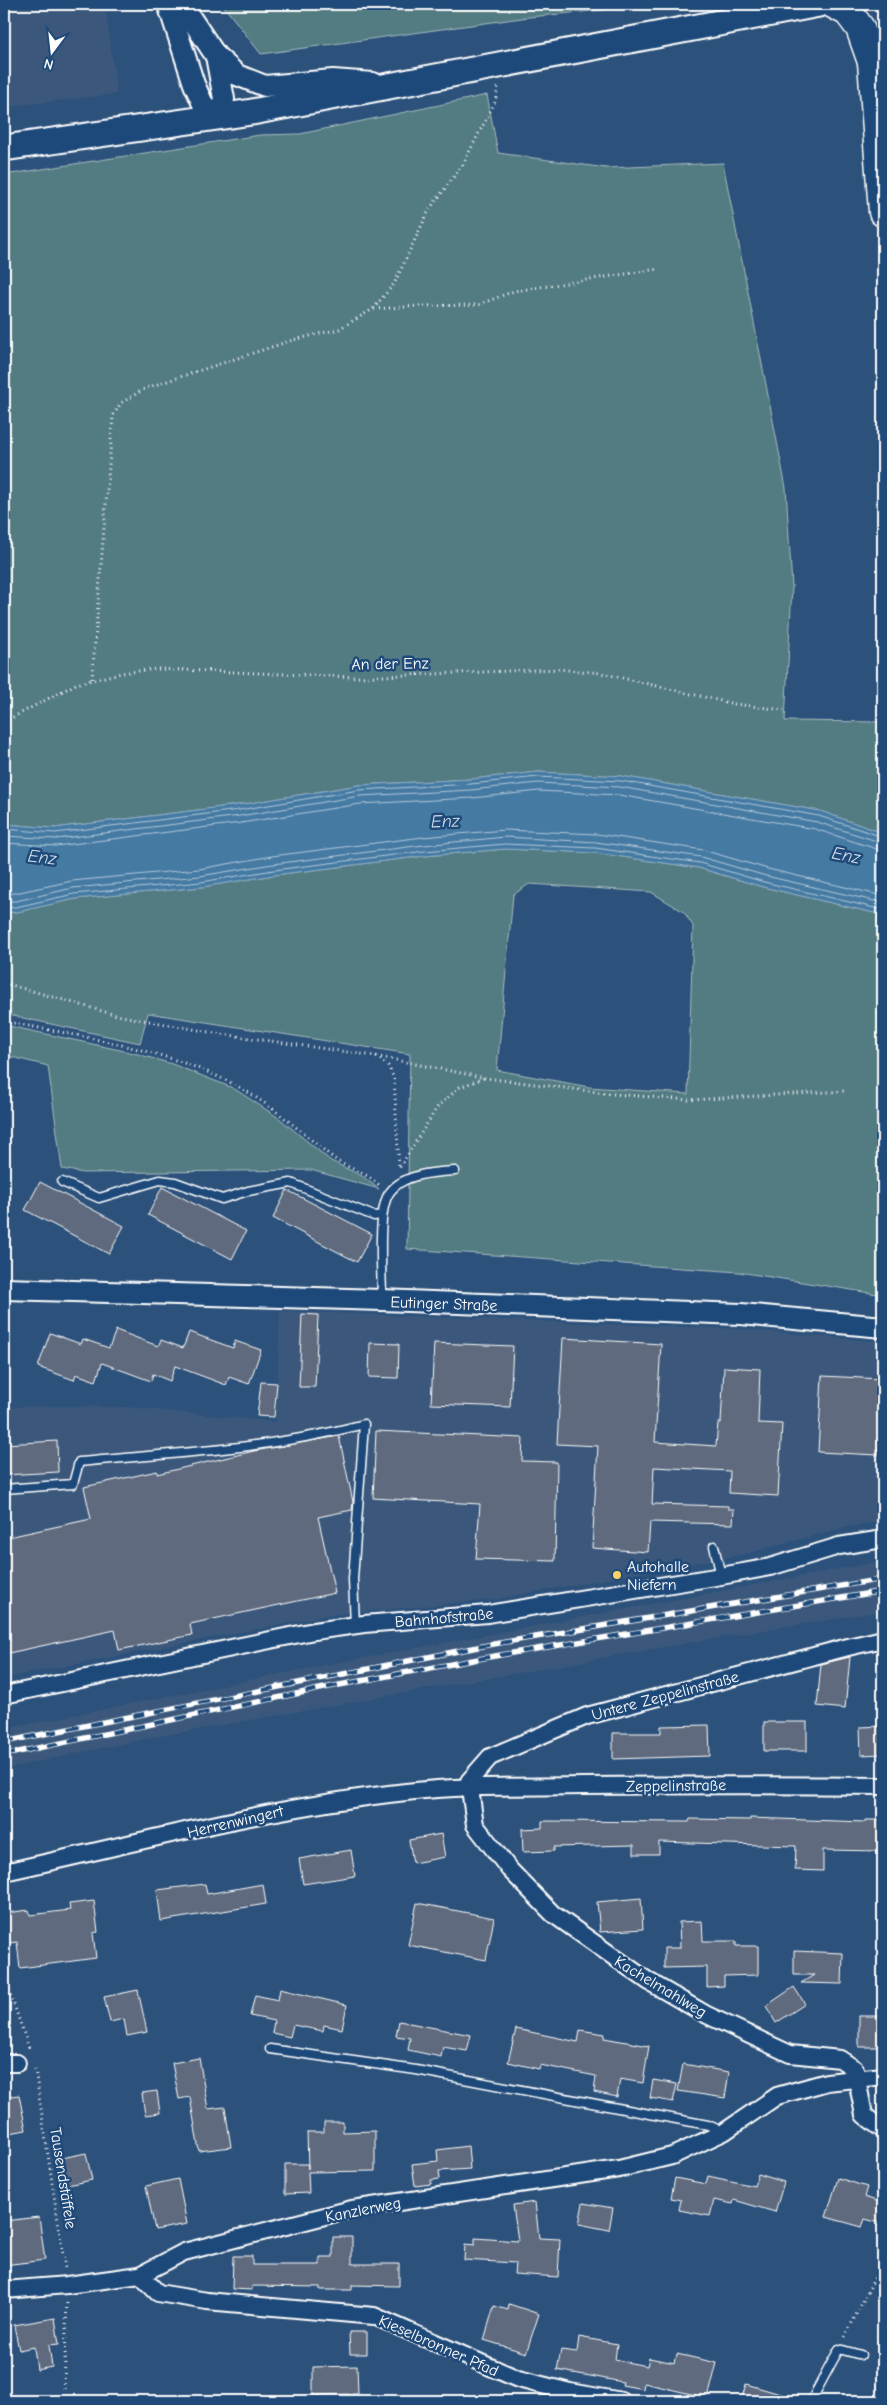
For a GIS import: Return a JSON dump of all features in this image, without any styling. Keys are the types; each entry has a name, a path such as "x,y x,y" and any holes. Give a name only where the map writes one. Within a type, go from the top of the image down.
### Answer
{"highway":[{"path":"833,4 848,12 860,28 872,62 883,212"}],"main road":[{"path":"4,148 218,118 400,86 819,4"}],"street":[{"path":"168,4 194,84 203,104 218,118 224,99 216,56"},
{"path":"178,4 184,8 216,56 238,75 265,86 333,80 400,86"},
{"name":"Eutinger Straße","path":"4,1289 382,1300 741,1314 883,1327"},
{"name":"Bahnhofstraße","path":"4,1695 314,1631 355,1625 488,1614 770,1567 839,1546 883,1539"},
{"name":"Untere Zeppelinstraße","path":"469,1788 469,1781 490,1757 587,1716 883,1639"},
{"name":"Zeppelinstraße","path":"469,1788 699,1784 883,1786"},
{"name":"Herrenwingert","path":"4,1872 275,1811 343,1799 409,1791 469,1788"},
{"name":"Kachelmahlweg","path":"469,1788 475,1825 509,1869 553,1914 648,1981 705,2014 790,2054 840,2058 855,2069 864,2115 883,2130"},
{"name":"Kanzlerweg","path":"4,2290 67,2285 140,2275 184,2252 352,2208 619,2168 672,2156 724,2132 777,2096 827,2082 883,2076"},
{"name":"Kieselbronner Pfad","path":"140,2275 158,2293 207,2301 374,2316 518,2379 570,2392 622,2401"}],"lane":[{"path":"382,1300 382,1215 388,1194 402,1182 429,1173 454,1171"},
{"path":"62,1182 99,1198 160,1180 175,1182 222,1199 248,1191 291,1182 374,1216 382,1215"},
{"path":"4,1489 74,1484 79,1462 246,1447 338,1431 364,1424 353,1579 355,1625"},
{"path":"714,1546 721,1576"},
{"path":"270,2049 426,2072 708,2125 724,2132"},
{"path":"810,2401 840,2349 861,2354"}],"path":[{"path":"92,679 113,416 116,408 146,388 294,340 339,329 373,309 394,284 428,210 462,166 495,102 502,66"},
{"path":"373,309 418,306 478,306 514,291 658,269"},
{"name":"An der Enz","path":"4,722 44,699 92,679 121,672 157,669 357,677 558,669 601,673 734,704 784,710"},
{"path":"4,983 116,1015 215,1033 375,1056 486,1078 614,1094 689,1100 845,1091"},
{"path":"4,1021 123,1046 185,1064 237,1086 284,1115 333,1158 368,1175 388,1194"},
{"path":"375,1056 388,1066 394,1078 399,1168 402,1182"},
{"path":"399,1168 438,1106 460,1087 486,1078"},
{"path":"4,1976 17,2060"},
{"name":"Tausendstäffele","path":"34,2064 67,2285 64,2389"},
{"path":"840,2349 883,2262"}],"shaded area":[{"path":"4,4 105,4 117,94 4,107"},
{"path":"280,1311 740,1329 883,1342 883,1521 845,1527 745,1554 497,1599 329,1615 4,1678 4,1409 26,1406 127,1407 276,1422"},
{"path":"883,1561 883,1611 698,1641 149,1738 4,1769 4,1729 320,1666"}],"green space":[{"path":"222,4 665,4 529,17 261,54"},
{"path":"487,95 498,153 606,168 723,163 786,488 792,587 785,721 883,722 883,833 820,811 621,776 538,772 471,779 359,785 238,805 54,828 4,824 4,175 260,135 300,134"},
{"path":"505,849 595,853 699,868 763,887 883,915 883,1295 739,1272 407,1249 410,1054 148,1013 140,1043 4,1014 4,913 17,912 75,899 202,887 274,875 425,856","holes":["529,884 651,892 684,912 693,926 688,1094 589,1087 497,1070 513,895"]},
{"path":"4,1025 134,1053 172,1064 233,1088 279,1118 331,1161 362,1176 379,1189 311,1170 83,1173 62,1169 48,1066 4,1055"}],"water":[{"name":"Enz","path":"538,772 621,776 820,811 883,833 883,915 763,887 699,868 595,853 505,849 425,856 274,875 202,887 75,899 17,912 4,913 4,824 54,828 238,805 359,785 471,779"}],"building":[{"path":"40,1182 124,1226 109,1254 25,1210"},
{"path":"162,1187 246,1231 232,1259 148,1215"},
{"path":"287,1190 372,1234 357,1262 273,1218"},
{"path":"302,1314 318,1315 315,1387 299,1387"},
{"path":"116,1330 158,1346 161,1340 183,1348 189,1332 233,1348 235,1341 261,1350 249,1384 229,1377 226,1385 175,1366 170,1381 153,1374 151,1381 102,1363 96,1381 76,1374 74,1380 38,1367 50,1333 81,1344 83,1339 109,1348"},
{"path":"563,1338 661,1344 655,1442 716,1446 718,1423 721,1423 724,1367 760,1369 758,1423 782,1424 778,1496 729,1493 730,1471 654,1467 652,1504 728,1506 728,1509 734,1509 733,1524 650,1522 648,1552 592,1548 598,1446 557,1444"},
{"path":"370,1343 399,1344 398,1378 369,1377"},
{"path":"434,1343 513,1346 510,1407 431,1404"},
{"path":"822,1376 882,1379 878,1455 818,1452"},
{"path":"261,1382 277,1383 274,1417 257,1416"},
{"path":"376,1431 523,1438 522,1461 557,1462 555,1561 476,1559 480,1504 373,1498"},
{"path":"339,1436 353,1502 352,1510 318,1517 335,1593 190,1624 192,1635 119,1650 115,1630 4,1654 4,1538 91,1519 84,1487 157,1471 157,1474 254,1451"},
{"path":"57,1441 58,1472 4,1475 4,1444"},
{"path":"850,1657 845,1709 817,1706 821,1664"},
{"path":"764,1722 807,1722 807,1751 764,1751"},
{"path":"709,1725 710,1756 613,1759 613,1733 661,1733 661,1726"},
{"path":"883,1726 883,1754 861,1755 860,1727"},
{"path":"750,1818 865,1822 865,1820 883,1820 883,1851 823,1850 823,1871 795,1870 796,1846 659,1842 659,1854 634,1854 634,1845 554,1847 554,1851 523,1852 522,1829 542,1828 542,1821 689,1822 690,1819 750,1820"},
{"path":"441,1834 445,1857 413,1863 409,1840"},
{"path":"351,1850 355,1876 303,1884 299,1859"},
{"path":"205,1884 207,1894 263,1884 266,1904 161,1921 157,1890"},
{"path":"641,1898 643,1929 600,1932 597,1902"},
{"path":"94,1901 98,1932 93,1933 96,1958 20,1968 17,1942 10,1943 6,1913 29,1910 30,1915 70,1910 69,1904"},
{"path":"417,1903 494,1918 486,1960 408,1945"},
{"path":"702,1921 703,1941 736,1941 736,1946 758,1946 758,1975 724,1976 724,1986 707,1987 707,1967 664,1968 664,1948 680,1948 679,1922"},
{"path":"794,1951 843,1953 842,1984 801,1983 814,1975 794,1975"},
{"path":"794,1987 805,2004 776,2023 766,2006"},
{"path":"280,1989 347,2005 342,2029 324,2025 323,2031 293,2025 290,2037 272,2033 274,2021 250,2016 255,1995 278,2000"},
{"path":"138,1990 147,2032 127,2036 124,2019 110,2022 104,1997"},
{"path":"859,2016 883,2016 883,2047 859,2047"},
{"path":"399,2021 471,2035 467,2051 443,2047 441,2057 408,2050 410,2038 396,2036"},
{"path":"516,2029 578,2042 580,2030 605,2034 604,2038 649,2046 643,2083 620,2079 617,2097 594,2092 596,2076 540,2065 539,2069 508,2062"},
{"path":"199,2058 208,2109 225,2107 231,2147 199,2151 190,2097 179,2099 172,2063"},
{"path":"683,2064 729,2072 725,2098 678,2091"},
{"path":"653,2080 677,2084 673,2102 650,2098"},
{"path":"157,2091 160,2113 145,2115 142,2093"},
{"path":"19,2095 26,2130 4,2134 4,2097"},
{"path":"324,2122 343,2122 343,2132 375,2131 375,2171 308,2172 309,2193 285,2194 285,2164 308,2164 307,2132 324,2132"},
{"path":"468,2146 470,2169 439,2171 440,2179 431,2180 431,2184 415,2186 412,2164 438,2161 437,2150"},
{"path":"86,2153 92,2180 62,2186 57,2159"},
{"path":"758,2174 784,2182 775,2212 734,2200 733,2204 714,2200 710,2216 679,2210 681,2200 671,2198 675,2178 706,2184 708,2176 754,2186"},
{"path":"838,2178 867,2187 864,2197 883,2203 883,2224 865,2219 862,2227 826,2217"},
{"path":"178,2179 187,2224 155,2230 146,2186"},
{"path":"535,2202 539,2238 560,2239 558,2277 514,2274 515,2263 464,2260 465,2244 475,2245 475,2238 518,2241 513,2205"},
{"path":"583,2203 613,2208 609,2230 579,2224"},
{"path":"39,2217 45,2260 4,2265 4,2221"},
{"path":"333,2237 352,2237 352,2264 399,2264 399,2286 352,2285 352,2290 320,2290 320,2287 252,2286 252,2290 232,2289 233,2256 252,2256 252,2265 320,2265 320,2257 333,2257"},
{"path":"509,2304 539,2314 526,2353 484,2340 494,2306 508,2310"},
{"path":"55,2318 59,2344 49,2345 52,2367 37,2370 34,2347 19,2350 14,2325"},
{"path":"349,2332 367,2332 367,2354 350,2354"},
{"path":"579,2337 617,2344 615,2360 647,2366 649,2358 675,2363 677,2354 717,2363 708,2398 644,2383 643,2389 622,2385 623,2382 557,2370 561,2350 577,2352"},
{"path":"357,2366 358,2394 313,2395 313,2367"},
{"path":"746,2384 791,2397 790,2401 741,2401"}],"railway":[{"path":"4,1742 488,1645 883,1579"},
{"path":"4,1755 334,1686 489,1657 883,1591"}],"place":[{"name":"Autohalle Niefern","path":"617,1575"}]}
